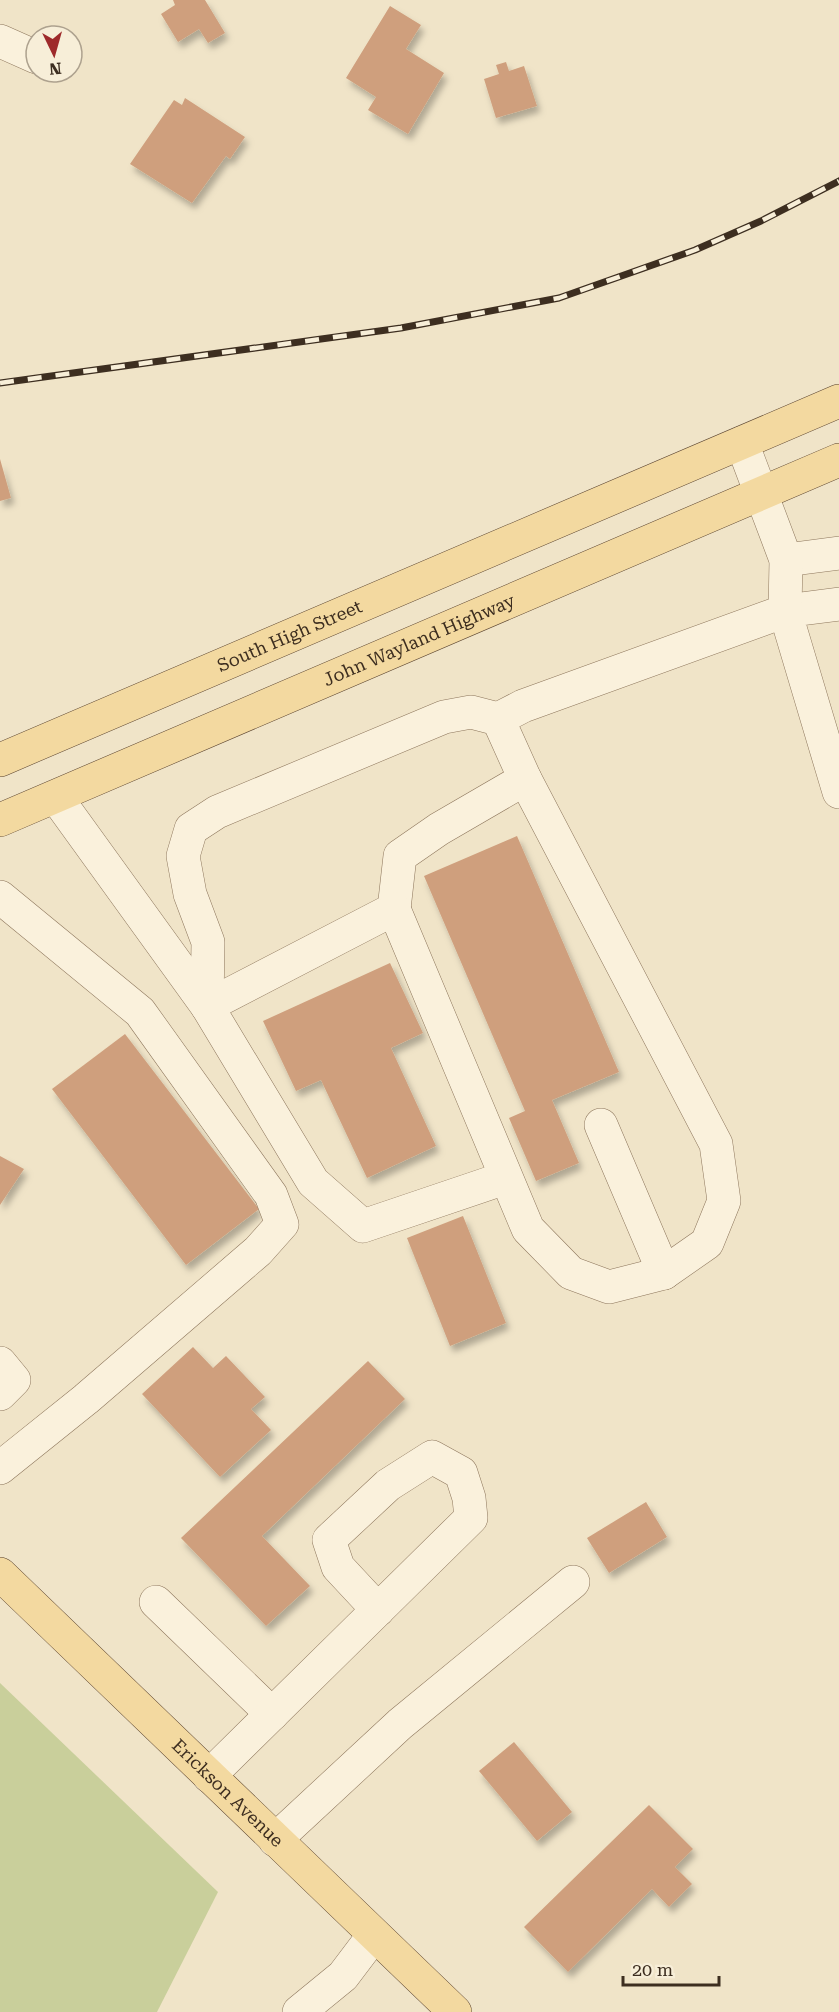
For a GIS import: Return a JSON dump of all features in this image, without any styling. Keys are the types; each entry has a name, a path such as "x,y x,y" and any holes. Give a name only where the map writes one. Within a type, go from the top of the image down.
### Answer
{"main road":[{"path":"742,443 839,401"},
{"name":"South High Street","path":"0,760 742,443"},
{"name":"John Wayland Highway","path":"0,820 839,460"},
{"name":"Erickson Avenue","path":"0,1574 455,2012"}],"street":[{"path":"0,40 24,51"},
{"path":"742,443 786,560 785,611 839,792"},
{"path":"786,560 839,553"},
{"path":"207,1006 208,942 190,894 183,856 191,829 217,812 444,717 471,712 498,719 523,706 785,611 839,604"},
{"path":"498,719 525,779 716,1144 724,1201 707,1243 664,1273 609,1287 571,1273 528,1229 394,909 400,856 439,829 525,779"},
{"path":"56,797 207,1006 313,1182 363,1226 505,1178"},
{"path":"0,897 140,1012 271,1195 282,1224 249,1259 86,1399 0,1468"},
{"path":"207,1006 394,909"},
{"path":"601,1125 664,1273"},
{"path":"0,1363 14,1380 0,1394"},
{"path":"209,1776 378,1610 471,1518 469,1498 461,1473 432,1457 388,1485 329,1540 338,1567 378,1610"},
{"path":"275,1840 400,1724 573,1582"},
{"path":"156,1602 272,1714"},
{"path":"299,2012 343,1976 374,1935"}],"green space":[{"path":"0,1683 218,1892 157,2012 0,2012"}],"building":[{"path":"173,0 205,0 225,33 208,43 199,29 178,42 161,14 175,5"},
{"path":"390,6 421,25 406,49 444,73 408,134 368,110 376,97 346,78"},
{"path":"506,62 509,71 524,66 537,106 496,118 484,79 499,74 496,65"},
{"path":"185,98 245,137 230,159 226,156 192,203 130,164 174,100 182,105"},
{"path":"0,459 11,498 0,501"},
{"path":"517,836 619,1072 552,1100 579,1163 536,1181 509,1118 525,1111 424,876"},
{"path":"390,963 423,1033 391,1048 436,1146 367,1178 321,1080 296,1091 263,1021"},
{"path":"125,1034 259,1209 186,1265 52,1089"},
{"path":"0,1156 24,1169 0,1205"},
{"path":"463,1216 506,1323 450,1346 407,1238"},
{"path":"193,1347 213,1368 226,1356 265,1397 251,1409 271,1430 220,1477 142,1394"},
{"path":"368,1361 405,1399 262,1536 310,1586 266,1626 181,1538"},
{"path":"646,1502 667,1537 609,1573 587,1538"},
{"path":"514,1742 572,1812 537,1841 479,1771"},
{"path":"649,1805 693,1849 675,1867 692,1884 669,1907 652,1889 568,1972 524,1927"}],"railway":[{"path":"0,383 401,328 559,298 695,250 761,221 839,181"}]}
